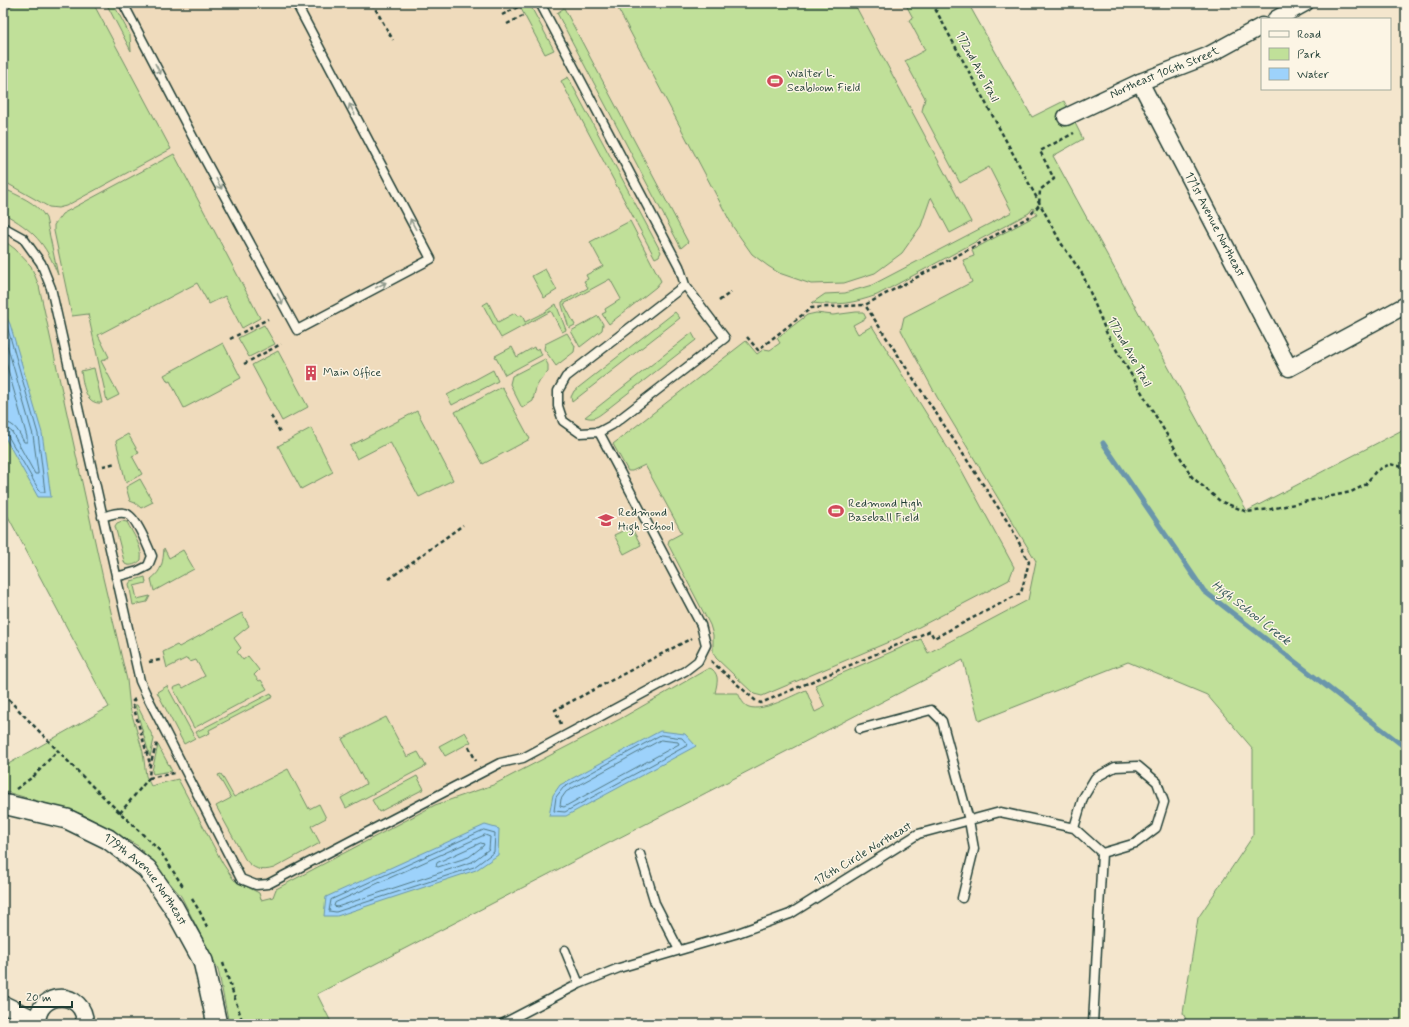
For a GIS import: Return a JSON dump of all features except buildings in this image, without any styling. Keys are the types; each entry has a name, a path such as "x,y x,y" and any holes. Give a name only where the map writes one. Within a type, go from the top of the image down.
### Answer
{"street":[{"path":"1278,18 1305,3"},
{"name":"Northeast 106th Street","path":"1066,117 1140,82 1207,56 1261,27"},
{"name":"171st Avenue Northeast","path":"1140,82 1289,368 1406,305"},
{"name":"179th Avenue Northeast","path":"5,805 67,819 108,839 147,869 174,908 203,961 217,1024"},
{"path":"3,1004 37,1021 39,1010 44,1004 50,1000 65,998 78,1004 82,1010 85,1024"}],"lane":[{"path":"123,3 197,145 297,330 431,258 296,3"},
{"path":"540,3 679,266 685,285 725,338 612,425 599,432 580,433 563,421 558,406 558,391 566,377 685,285"},
{"path":"3,227 23,238 42,263 51,288 140,681 241,879 256,885 268,884 500,763 523,758 541,749 685,671 698,661 706,646 701,625 599,432"},
{"path":"102,517 124,512 129,514 134,519 152,556 148,566 138,571 116,576"},
{"path":"860,729 931,710 942,721 969,820 974,849 962,898"},
{"path":"1074,828 1083,798 1095,778 1115,767 1138,766 1157,782 1164,802 1156,828 1136,843 1102,853 1093,1024"},
{"name":"176th Circle Northeast","path":"502,1024 579,984 618,968 735,934 790,914 918,834 1000,812 1074,828 1102,853"},
{"path":"640,854 655,903 679,950"},
{"path":"565,950 579,984"}],"path":[{"path":"372,3 392,40"},
{"name":"172nd Ave Trail","path":"932,3 1060,243 1083,275 1107,334 1192,477 1220,501 1247,512 1272,509 1351,492 1365,485 1376,471 1390,464 1406,468"},
{"path":"502,15 518,7"},
{"path":"507,24 523,16"},
{"path":"747,337 758,350 811,308 865,305 1029,216 1040,205 1040,190 1054,179 1040,151 1074,133"},
{"path":"719,301 730,292"},
{"path":"702,654 756,701 761,703 930,631 934,638 1021,593 1028,562 1011,526 865,305"},
{"path":"230,339 268,319"},
{"path":"244,364 281,344"},
{"path":"271,416 280,432"},
{"path":"102,466 116,463"},
{"path":"389,579 463,525"},
{"path":"556,726 562,723 555,710 692,638 691,631"},
{"path":"147,663 160,660"},
{"path":"136,698 132,702 150,765"},
{"path":"120,813 149,778 150,765 158,742 166,732"},
{"path":"469,748 476,762"},
{"path":"5,805 10,793 34,776 58,750"},
{"path":"149,778 185,771"}],"shaded area":[{"name":"Redmond High School","path":"18,3 923,3 1208,533 274,1016 3,507 3,11"}],"green space":[{"path":"18,3 93,3 171,149 66,206 58,208 49,207 3,181 3,11"},
{"path":"106,3 113,3 130,35 131,51"},
{"path":"518,3 529,3 554,50 545,54"},
{"path":"615,3 854,3 971,222 950,233 931,197 921,226 902,253 875,273 844,283 811,284 779,273 752,254 733,227"},
{"path":"905,3 968,3 1032,117 1064,101 1083,139 1053,156 1247,511 1406,428 1406,1024 1188,1024 1183,1013 1198,918 1253,836 1253,749 1207,695 1128,662 979,721 963,660 317,994 332,1024 229,1024 218,969 181,896 138,846 82,814 3,791 3,767 109,707 3,507 3,240 15,249 31,266 39,286 127,680 130,708 143,752 146,776 151,786 178,779 223,864 234,880 259,893 261,900 273,897 276,889 435,805 493,785 620,719 709,668 715,672 717,677 715,693 738,693 745,705 755,708 770,705 806,690 815,712 825,707 815,685 921,639 928,653 1028,600 1036,561 937,397 901,330 904,317 972,282 963,260 974,256 972,250 1037,215 1033,208 1029,213 877,295 845,303 812,303 825,294 845,293 872,285 1012,212 989,167 960,183 922,111 925,98 905,61 925,50 909,20 913,18"},
{"path":"564,8 688,242 681,248 557,13"},
{"path":"568,77 661,252 659,256 655,258 561,81"},
{"path":"174,154 260,318 242,328 225,296 209,304 197,283 98,335 109,357 101,361 119,395 107,401 88,314 72,316 54,225 62,214"},
{"path":"3,188 38,208 46,218 58,275 48,254 37,238 14,219 3,213"},
{"path":"630,221 661,281 656,287 609,324 602,314 606,312 605,309 621,299 610,279 564,304 575,325 569,328 562,302 588,288 584,281 588,279 586,275 603,266 590,242"},
{"path":"545,269 557,290 544,298 532,276"},
{"path":"488,302 498,322 515,313 517,316 522,315 525,322 545,312 556,304 566,330 562,332 551,311 501,338 483,305"},
{"path":"675,312 680,318 572,402 571,397 574,391"},
{"name":"Redmond High Baseball Field","path":"863,312 866,318 853,325 858,334 872,326 962,471 1014,567 1009,580 898,638 762,696 754,694 716,658 713,652 713,635 710,625 668,544 669,540 682,533 645,465 632,471 628,471 613,444 746,341 757,354 764,349 770,350 780,343 777,338 807,315 816,313 833,315"},
{"path":"598,316 603,324 602,330 580,347 571,331"},
{"path":"264,325 275,344 249,357 238,338"},
{"path":"567,333 575,346 574,352 556,366 544,349 545,344"},
{"path":"692,333 696,340 600,415 593,418 585,417"},
{"path":"223,343 241,378 184,408 170,381 168,382 164,375"},
{"path":"512,347 517,357 534,347 535,350 539,348 542,355 505,375 495,356"},
{"path":"278,351 308,407 282,421 252,365"},
{"path":"545,359 548,365 548,372 538,385 533,401 522,408 510,384 512,376"},
{"path":"94,368 102,403 92,401 88,397 84,387 81,371"},
{"path":"493,370 498,381 452,405 447,395"},
{"path":"502,387 530,439 483,464 455,412"},
{"path":"417,411 453,480 419,497 390,442 357,459 350,446"},
{"path":"311,428 333,472 301,489 278,446"},
{"path":"128,434 139,453 132,456 142,474 126,483 116,441"},
{"path":"140,479 153,502 141,508 130,501 126,487"},
{"path":"122,521 127,522 140,550 141,560 133,565 125,564 115,526 117,523"},
{"path":"631,527 641,545 624,554 614,535"},
{"path":"164,548 169,558 183,550 194,569 154,591 151,579 160,569"},
{"path":"145,577 146,583 134,586 137,599 150,596 147,602 133,605 129,584 131,581"},
{"path":"242,613 249,626 234,638 241,648 237,652 243,660 248,656 259,670 254,675 259,681 261,680 267,689 194,728 173,688 181,685 183,688 205,676 196,660 190,662 187,658 167,668 163,652 177,645 179,647"},
{"path":"167,686 195,738 184,744 157,692"},
{"path":"271,693 273,697 209,730 210,733 199,738 196,732"},
{"path":"135,705 137,705 154,739 150,757"},
{"path":"386,717 407,757 418,752 426,766 346,808 341,798 366,784 342,739"},
{"path":"465,732 471,742 445,756 439,746"},
{"path":"158,745 172,771 153,774 152,771"},
{"path":"288,769 309,809 319,804 326,818 311,826 320,843 274,868 261,870 251,865 245,859 216,806 231,798 218,775 221,774 234,797"},
{"path":"417,776 424,789 379,812 372,800"}],"water":[{"path":"3,311 10,324 42,433 51,497 38,497 3,434"},
{"path":"660,731 685,734 696,746 566,816 549,816 553,795 560,785"},
{"path":"485,825 499,829 498,855 476,870 337,916 324,916 326,897"}],"waterway":[{"name":"High School Creek","path":"1103,443 1204,591 1406,748"}],"place":[{"name":"Walter L. Seabloom Field","path":"775,81"},
{"name":"Main Office","path":"311,373"},
{"name":"Redmond High Baseball Field","path":"836,511"},
{"name":"Redmond High School","path":"606,520"}]}
